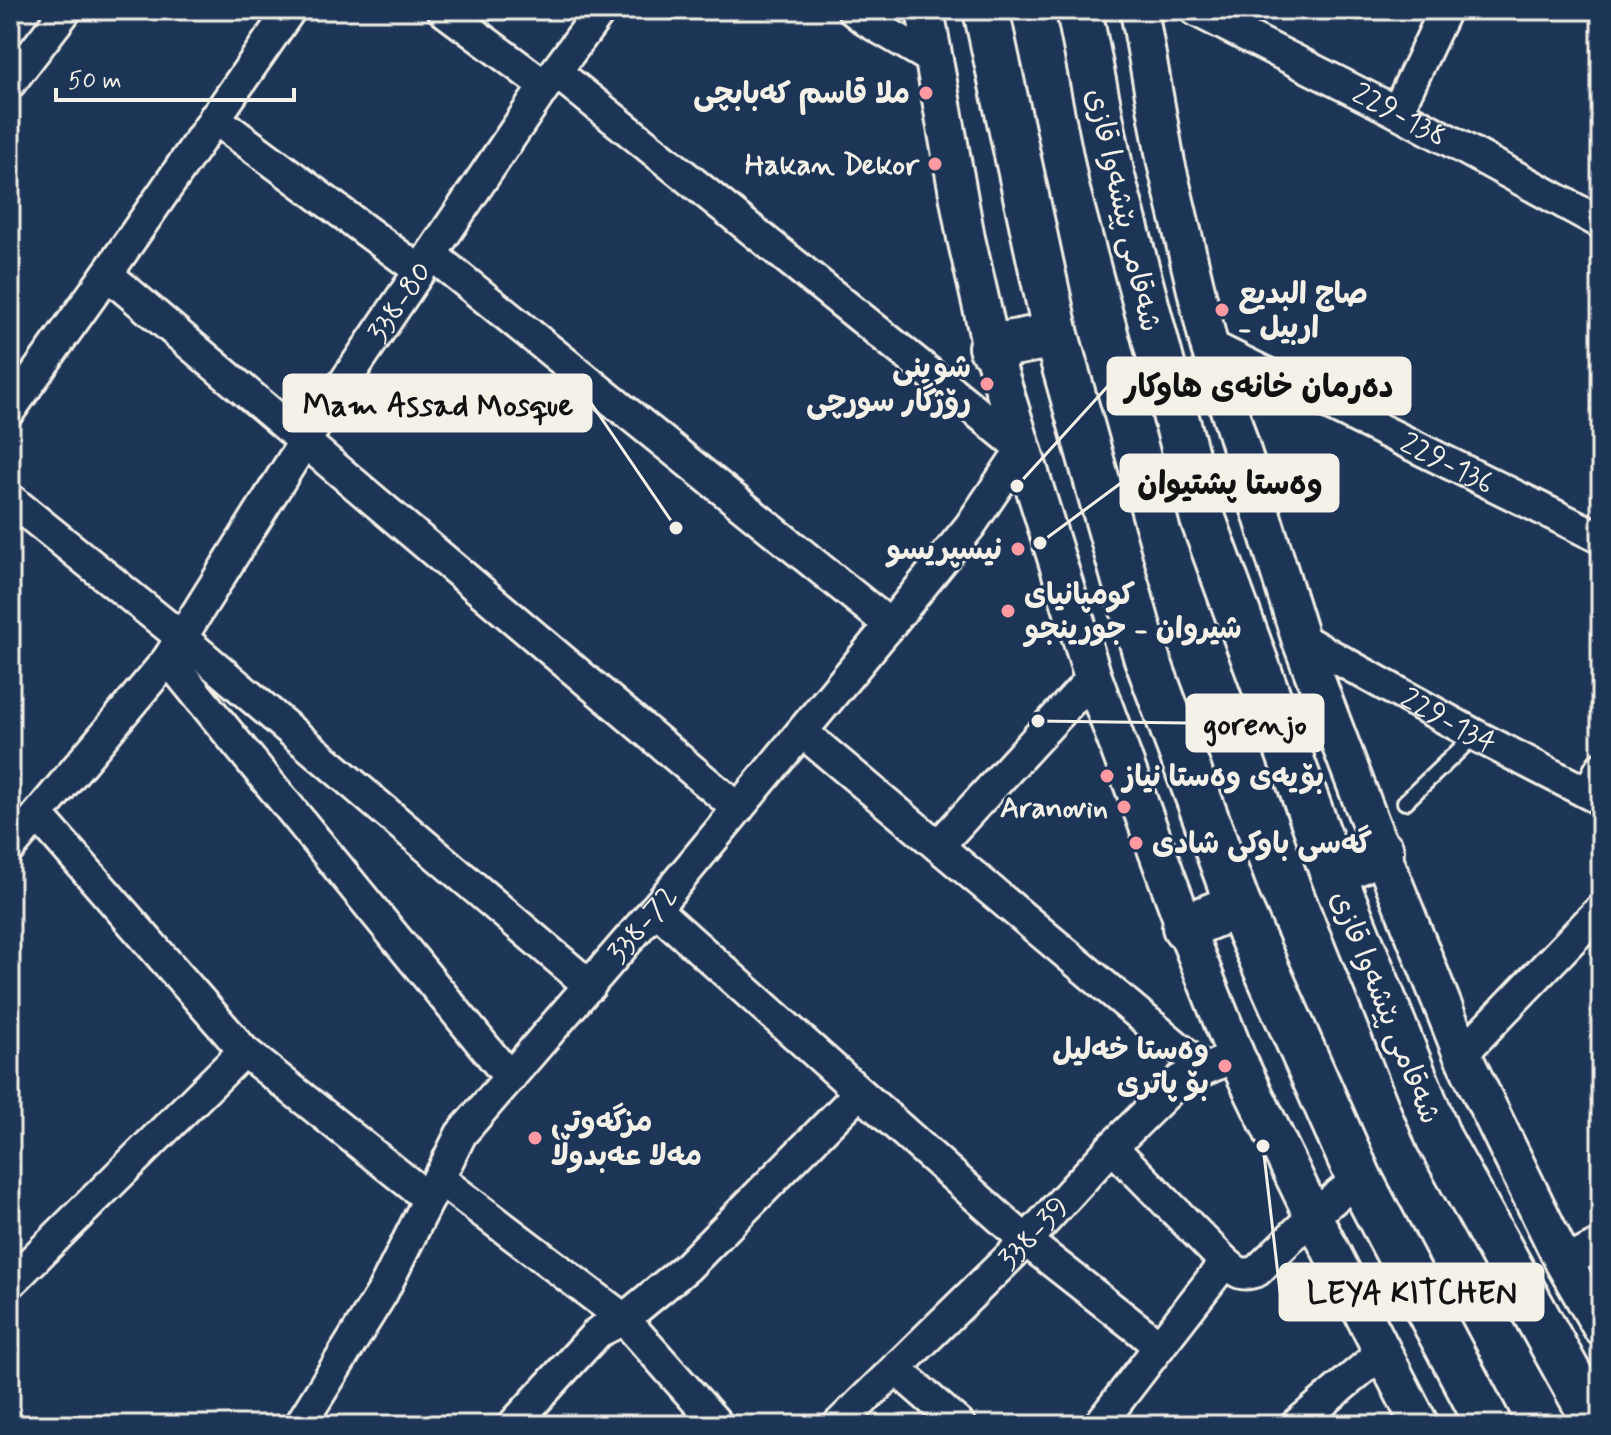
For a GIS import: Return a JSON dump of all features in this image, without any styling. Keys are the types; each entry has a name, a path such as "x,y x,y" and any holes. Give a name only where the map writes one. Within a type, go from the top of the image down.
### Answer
{"highway":[{"path":"986,10 1056,335 1146,656 1238,905 1359,1178 1489,1425"},
{"name":"شەقامی پێشەوا قازی","path":"1079,10 1112,177 1203,519 1333,874 1439,1139 1597,1425"},
{"path":"991,347 1056,335"},
{"path":"1333,874 1381,851"},
{"path":"1185,927 1238,905"}],"street":[{"path":"10,83 66,10"},
{"path":"10,410 290,10"},
{"path":"443,10 551,79 922,367 1022,449"},
{"name":"338-80","path":"10,848 175,649 304,442 601,10"},
{"path":"853,10 934,60"},
{"path":"925,10 966,238 991,347 1093,677 1185,927 1220,1062 1313,1216 1420,1425"},
{"path":"1139,10 1166,163 1209,345 1300,638 1462,1054 1564,1263 1601,1327"},
{"name":"229-138","path":"1195,10 1397,112 1601,223"},
{"path":"1397,112 1445,10"},
{"path":"214,118 426,263 890,625"},
{"path":"107,274 738,809"},
{"name":"229-136","path":"1209,345 1601,538"},
{"name":"338-72","path":"300,1425 382,1293 461,1134 655,909 890,625 970,526 1022,449"},
{"path":"10,499 175,649 590,986"},
{"name":"229-134","path":"1300,638 1475,735 1597,787"},
{"path":"175,649 510,1078"},
{"path":"938,846 1093,677"},
{"path":"802,732 938,846 1220,1062"},
{"path":"38,815 244,1051 433,1188 624,1319 718,1425"},
{"path":"655,909 1026,1241 1159,1347"},
{"path":"1462,1054 1599,918"},
{"path":"10,1283 244,1051"},
{"name":"338-39","path":"838,1425 1026,1241 1112,1147 1180,1080 1220,1062"},
{"path":"513,1425 598,1332 624,1319 687,1267 859,1093"},
{"path":"1112,1147 1225,1262 1246,1275 1257,1271 1313,1216 1359,1178"},
{"path":"1564,1263 1601,1244"},
{"path":"1099,1425 1225,1262"},
{"path":"1296,1425 1381,1353"},
{"path":"897,1370 960,1425"}],"lane":[{"path":"1405,802 1475,735"}],"place":[{"name":"ملا قاسم کەبابچی","path":"926,93"},
{"name":"Hakan Dekor","path":"935,164"},
{"name":"صاج البديع - اربيل","path":"1222,310"},
{"name":"شوينی رۆژگار سورچی","path":"987,384"},
{"name":"دەرمان خانەی هاوکار","path":"1017,486"},
{"name":"Mam Assad Mosque","path":"676,528"},
{"name":"وەستا پشتیوان","path":"1040,543"},
{"name":"نيسپريسو","path":"1018,549"},
{"name":"كومپانیای شیروان - جورینجو","path":"1008,611"},
{"name":"gorenjo","path":"1038,721"},
{"name":"بۆیەی وەستا نیاز","path":"1107,776"},
{"name":"Aranovin","path":"1124,807"},
{"name":"گەسی باوکی شادی","path":"1136,843"},
{"name":"وەستا خەلیل بۆ پاتری","path":"1225,1066"},
{"name":"مزگەوتی مەلا عەبدوڵا","path":"535,1138"},
{"name":"LEYA KITCHEN","path":"1263,1146"}]}
